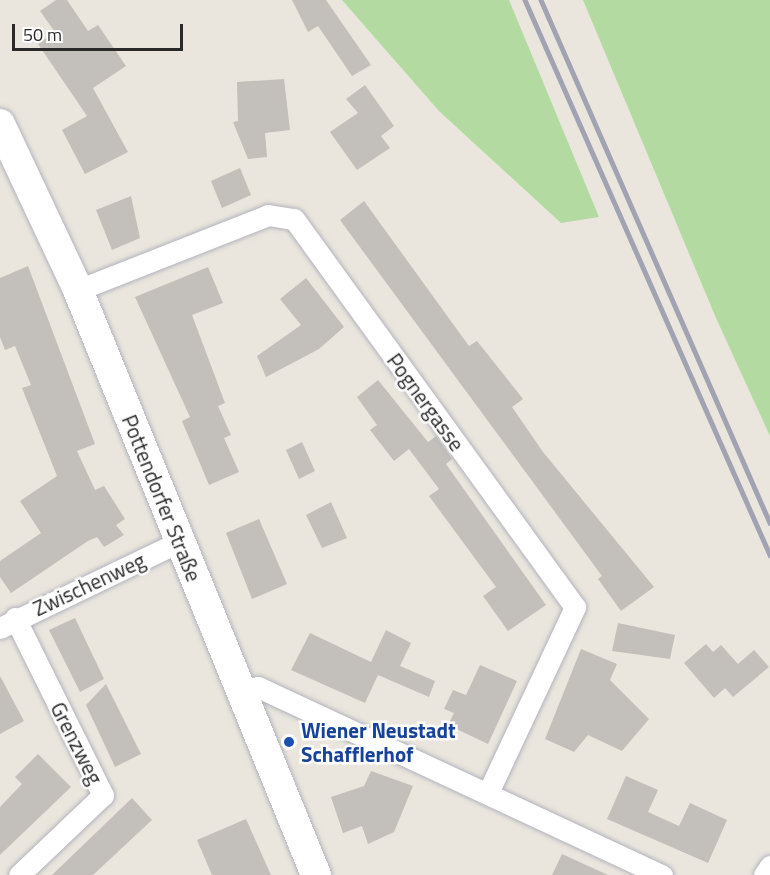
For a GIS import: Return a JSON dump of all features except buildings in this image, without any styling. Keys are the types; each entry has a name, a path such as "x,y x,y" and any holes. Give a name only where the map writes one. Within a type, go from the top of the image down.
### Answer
{"main road":[{"name":"Pottendorfer Straße","path":"0,124 78,290 316,875"}],"street":[{"name":"Pognergasse","path":"78,290 268,215 294,219 575,608 489,791"},
{"name":"Zwischenweg","path":"7,623 179,542"},
{"name":"Grenzweg","path":"7,623 103,795 19,875"},
{"path":"240,690 258,687 489,791 662,875"},
{"path":"764,875 770,866"}],"green space":[{"path":"342,0 509,0 599,217 561,223 439,111"},
{"path":"583,0 770,0 770,436 716,318"}],"railway":[{"path":"525,0 770,555"},
{"path":"541,0 770,523"}],"place":[{"name":"Wiener Neustadt Schafflerhof","path":"289,742"}]}
